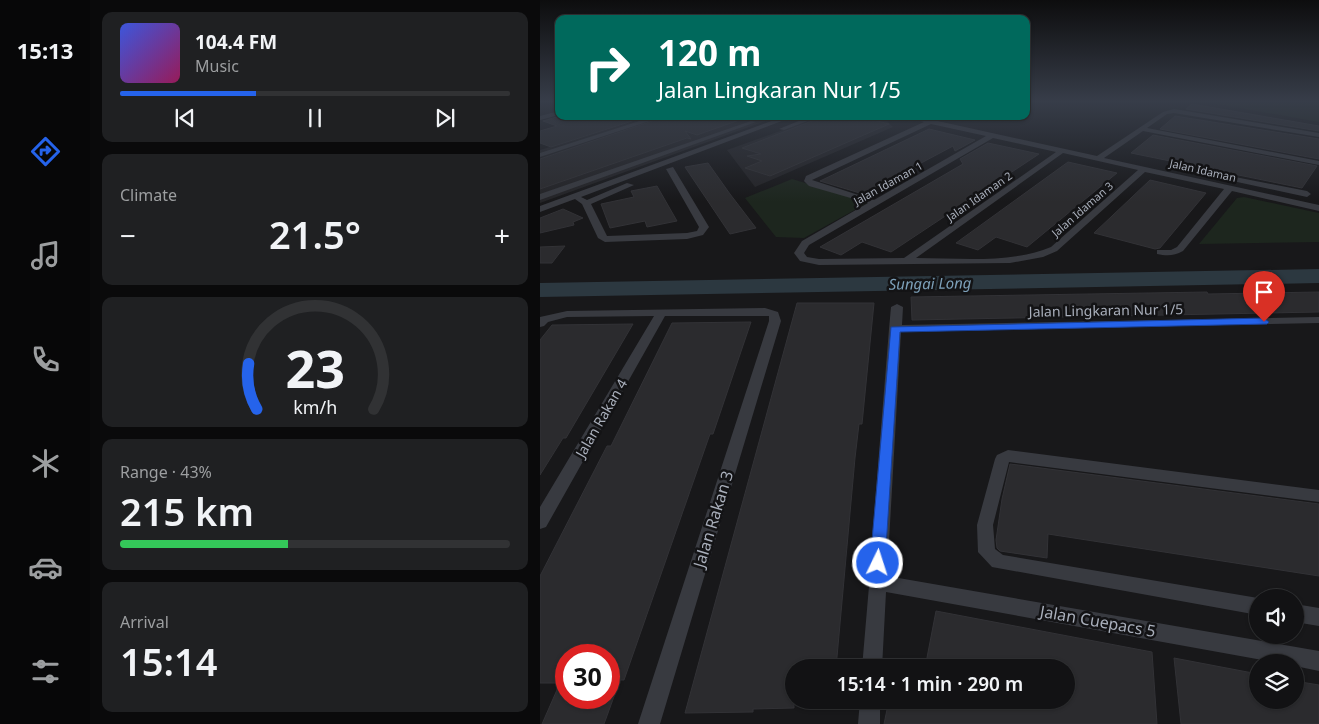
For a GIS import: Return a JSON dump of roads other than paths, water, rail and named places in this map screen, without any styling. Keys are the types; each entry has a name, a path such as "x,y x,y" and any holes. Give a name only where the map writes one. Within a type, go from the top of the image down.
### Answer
{"street":[{"path":"549,143 576,135"},
{"path":"540,155 603,135"},
{"path":"540,197 728,135"},
{"path":"540,209 575,197 730,135"},
{"path":"586,203 753,135"},
{"path":"876,203 812,184 808,181 809,178 902,135"},
{"name":"Jalan Idaman","path":"993,135 1099,158 1146,164 1230,188 1319,208"},
{"name":"Jalan Idaman 1","path":"799,253 805,243 993,135"},
{"path":"1099,158 1133,135"},
{"path":"1172,135 1319,163"},
{"name":"Jalan Idaman 2","path":"908,259 1063,150"},
{"path":"1108,152 1118,154"},
{"path":"1146,164 1155,162"},
{"name":"Jalan Idaman 3","path":"799,253 804,259 819,262 908,259 1010,260 1040,255 1054,249 1146,164"},
{"path":"1164,164 1307,194"},
{"path":"575,197 586,203 601,236 605,239 687,236 700,233 704,227 670,169"},
{"path":"1160,252 1173,254 1180,249 1230,188"},
{"path":"872,659 876,582 897,307"},
{"name":"Jalan Rakan 3","path":"650,724 775,322 774,314 765,311 661,313"},
{"path":"542,322 567,314 661,313"},
{"name":"Jalan Rakan 4","path":"540,522 661,313"},
{"name":"Jalan Lingkaran Nur 1/5","path":"894,329 1319,320"},
{"path":"1249,605 998,562 987,552 985,525 1002,459 1008,456 1319,496"},
{"name":"Jalan Cuepacs 5","path":"876,582 1319,661"},
{"path":"1304,614 1319,617"},
{"path":"869,724 870,709"}],"waterway":[{"name":"Sungai Long","path":"540,290 1319,276"}]}
